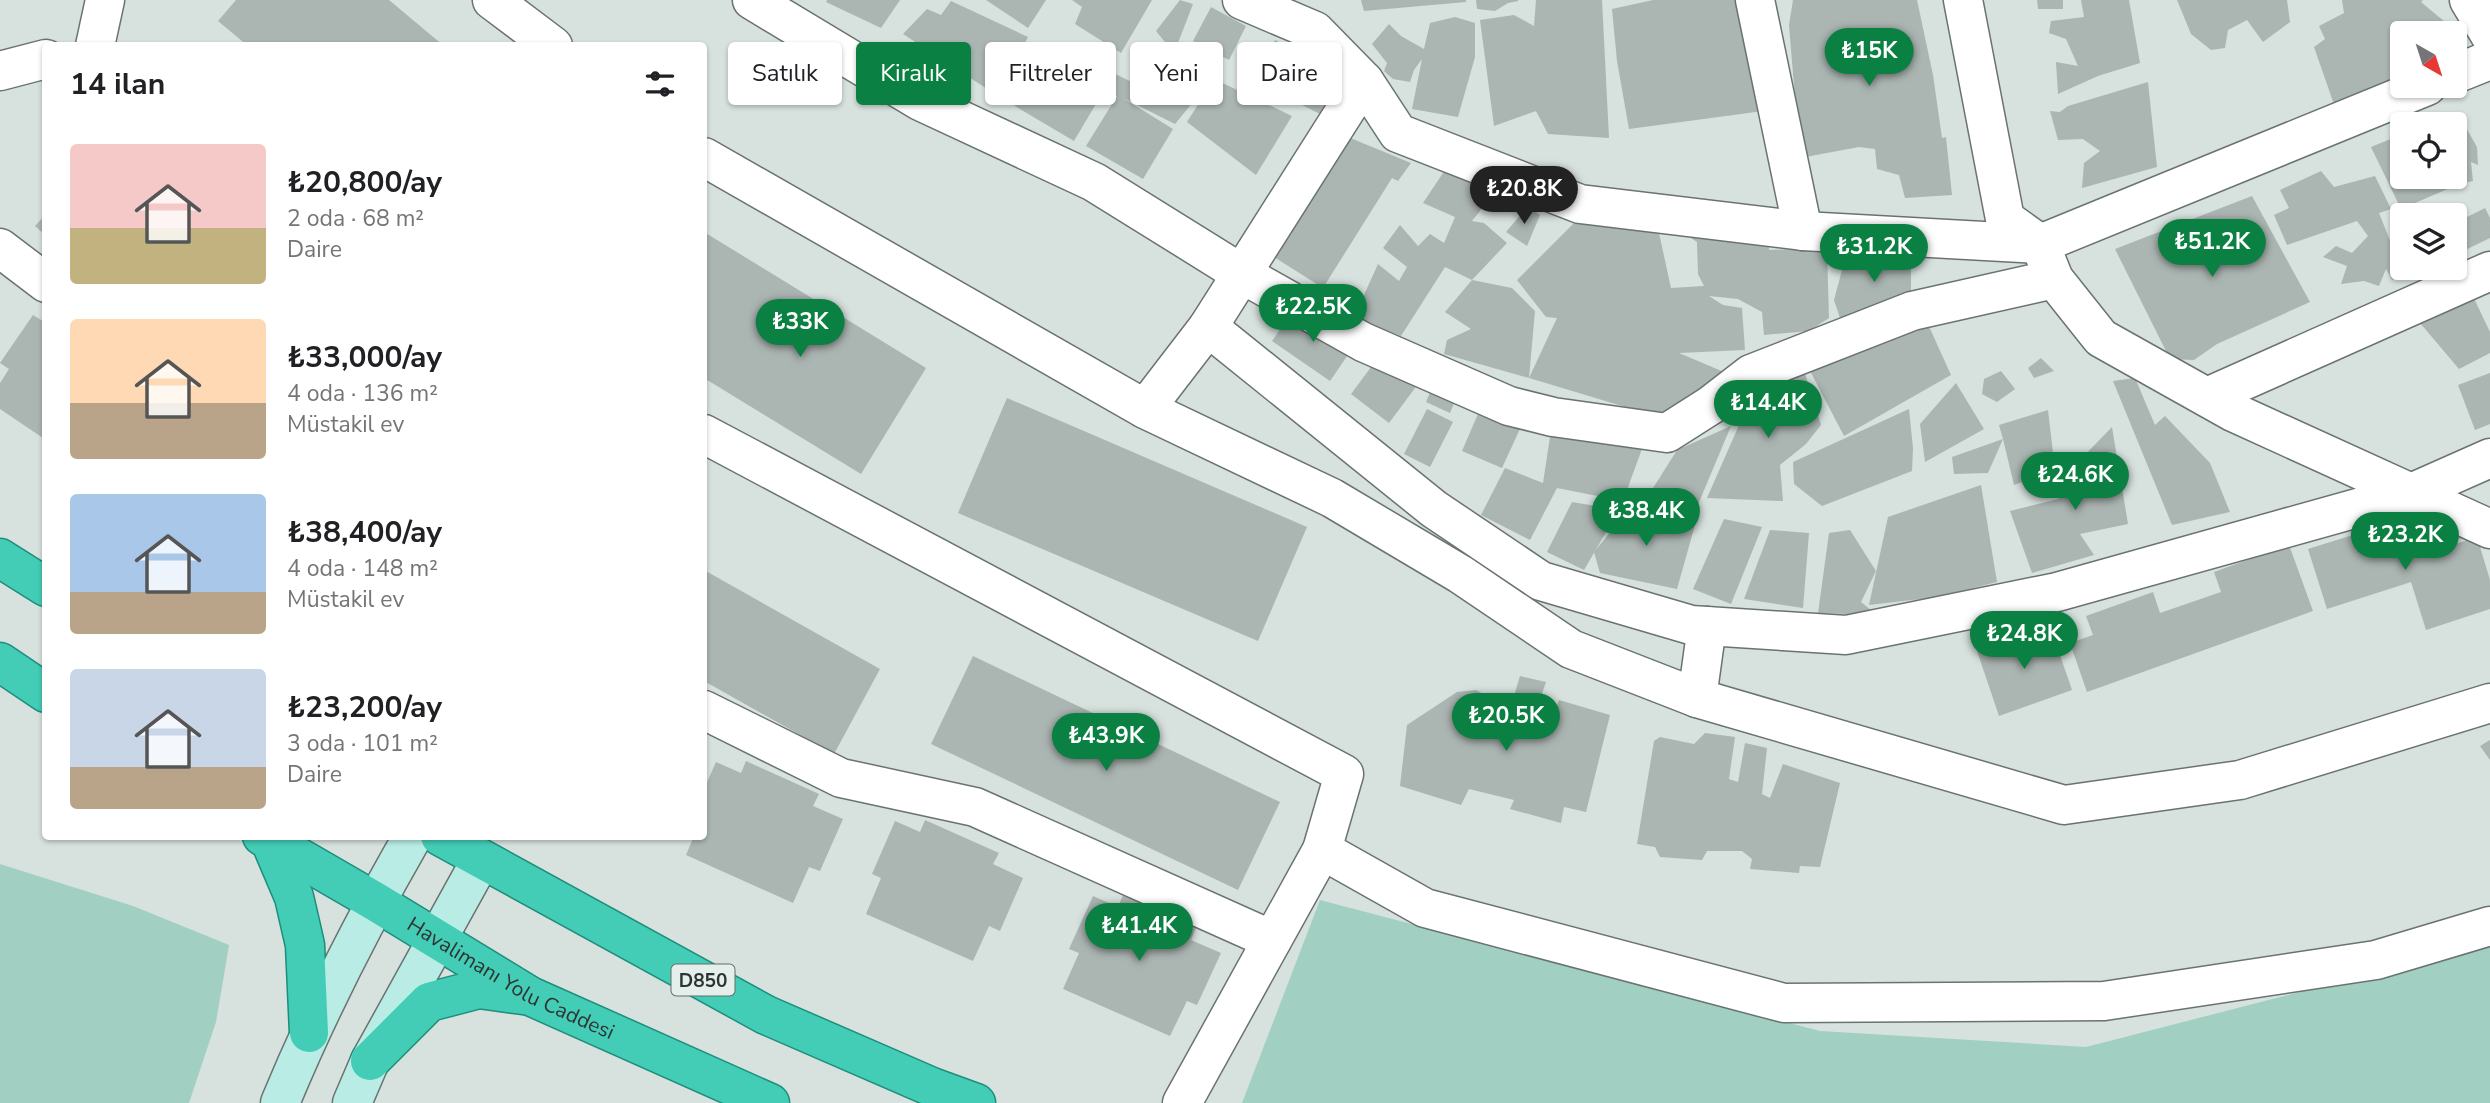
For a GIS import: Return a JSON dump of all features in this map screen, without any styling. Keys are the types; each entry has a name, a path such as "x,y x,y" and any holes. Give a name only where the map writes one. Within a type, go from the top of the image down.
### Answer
{"highway":[{"path":"0,558 42,584"},
{"path":"0,662 42,690"},
{"path":"267,840 294,897 305,945 309,1033"},
{"name":"Havalimanı Yolu Caddesi","path":"267,840 376,902 530,996 769,1103"},
{"name":"D850","path":"447,840 766,1015 932,1087 976,1103"},
{"path":"370,1061 429,1002 479,989 530,996"}],"main road":[{"path":"280,1103 309,1033 411,840"},
{"path":"352,1103 370,1061 481,860"}],"street":[{"path":"96,42 105,0"},
{"path":"492,0 548,42"},
{"path":"752,0 920,101 1094,182 1242,274 1363,342 1509,405 1553,416 1667,433 1711,405 1751,374 1912,311 2054,279"},
{"path":"1241,0 1318,15 1398,133 1580,204 1803,231 2040,244 2398,98"},
{"path":"1755,0 1803,231"},
{"path":"1963,0 2005,219 2040,244 2054,279 2101,338 2233,412 2490,529"},
{"path":"2469,0 2490,35"},
{"path":"0,71 42,60"},
{"path":"2468,69 2490,60"},
{"path":"1145,409 1208,327 1364,81"},
{"path":"707,159 1145,409 1332,498 1460,574 1571,649 1697,698 2064,806 2240,780 2490,703"},
{"path":"0,248 42,280"},
{"path":"2207,397 2490,271"},
{"path":"1208,327 1434,509 1541,581 1690,625 1846,635 2056,592 2411,493 2490,458"},
{"path":"707,436 1344,774 1322,850 1182,1103"},
{"path":"1697,698 1707,626"},
{"path":"707,711 841,778 975,807 1272,940"},
{"path":"1322,850 1425,908 1784,1003 2104,1001 2375,960 2490,926"}],"green space":[{"path":"0,864 133,906 229,945 216,1022 189,1103 0,1103"},
{"path":"1320,900 1820,1031 2086,1047 2490,943 2490,1103 1242,1103"}],"building":[{"path":"236,0 389,0 439,42 243,42 218,21"},
{"path":"900,0 881,28 826,2"},
{"path":"986,0 1046,0 1028,28"},
{"path":"1072,0 1152,0 1121,53 1116,50 1116,42 1104,42 1075,24 1082,7"},
{"path":"1180,0 1193,4 1178,42 1165,42 1156,31"},
{"path":"1361,0 1466,0 1466,2 1364,11"},
{"path":"1476,0 1518,1 1508,3 1495,11 1477,9"},
{"path":"1536,0 1602,0 1609,138 1548,134 1536,111 1494,126 1480,20 1514,15 1534,26"},
{"path":"1653,0 1753,0 1778,109 1629,129 1617,61 1612,9"},
{"path":"1793,0 1917,0 1933,75 1942,138 1946,137 1952,195 1905,198 1899,175 1877,169 1875,149 1859,147 1800,158 1789,25"},
{"path":"2037,0 2063,0 2063,9 2038,9"},
{"path":"2081,0 2129,0 2140,63 2098,76 2058,94 2056,62 2078,66 2066,39 2049,33 2051,21 2084,17"},
{"path":"2177,0 2287,0 2290,22 2263,42 2247,20 2228,30 2225,48 2211,50 2191,34"},
{"path":"2342,0 2423,0 2421,2 2444,21 2390,21 2390,88 2337,113 2314,47 2325,39 2319,26 2344,13"},
{"path":"951,1 1028,37 1026,42 985,42 985,88 971,78 971,42 915,42 903,34 927,9 941,15"},
{"path":"1211,7 1246,26 1229,60 1223,57 1223,42 1193,41"},
{"path":"1455,17 1475,23 1475,57 1458,117 1412,109 1422,59 1410,82 1393,79 1384,71 1387,63 1372,44 1389,24 1401,36 1424,49 1430,23"},
{"path":"1116,74 1130,81 1130,102 1123,98 1130,105 1173,129 1143,179 1086,146 1111,105 1116,105"},
{"path":"2148,82 2157,167 2082,188 2084,163 2100,151 2083,139 2058,140 2050,111 2060,112 2068,106"},
{"path":"1223,83 1237,90 1237,105 1269,105 1292,116 1256,175 1187,122 1198,105 1223,105"},
{"path":"1013,105 1095,105 1074,141"},
{"path":"1137,105 1191,105 1175,124"},
{"path":"1302,105 1324,105 1320,114"},
{"path":"2467,130 2477,147 2478,165 2471,162 2473,181 2467,182"},
{"path":"1348,137 1411,163 1398,181 1392,178 1323,288 1274,257 1293,231 1292,215"},
{"path":"2390,139 2390,186 2371,147"},
{"path":"1449,164 1495,192 1472,221 1484,223 1507,243 1472,280 1445,267 1401,336 1354,317 1378,264 1399,281 1407,267 1383,248 1400,225 1418,246 1430,234 1444,243 1455,217 1423,203"},
{"path":"2321,171 2334,187 2375,176 2390,207 2379,213 2390,240 2390,276 2386,269 2379,286 2364,281 2341,284 2347,266 2323,257 2336,246 2352,253 2368,236 2357,221 2287,245 2274,215 2289,208 2280,190"},
{"path":"2391,189 2448,189 2415,203 2398,203"},
{"path":"2252,196 2310,302 2217,344 2194,360 2170,359 2115,249"},
{"path":"1528,206 1540,215 1527,246 1506,232"},
{"path":"2485,208 2490,218 2490,238 2467,249 2467,217"},
{"path":"1581,216 1657,224 1671,288 1704,286 1698,274 1697,242 1677,228 1768,236 1769,250 1827,248 1829,318 1809,331 1764,335 1762,312 1738,299 1709,296 1723,305 1742,308 1745,350 1679,353 1724,372 1662,418 1529,378 1557,318 1546,317 1517,280"},
{"path":"42,218 42,232 35,226"},
{"path":"707,234 926,368 861,474 707,380"},
{"path":"1902,247 1911,267 1911,307 1871,318 1840,318 1834,300 1846,255"},
{"path":"1472,280 1512,288 1535,311 1529,378 1444,354 1447,340 1471,329 1445,312"},
{"path":"2470,290 2490,332 2490,353 2459,369 2415,317"},
{"path":"1296,306 1354,346 1330,381 1272,341"},
{"path":"1922,311 1951,375 1844,436 1808,367"},
{"path":"33,315 42,321 42,437 0,409 0,383 9,369 0,363"},
{"path":"1380,355 1418,384 1389,423 1351,394"},
{"path":"2041,358 2054,371 2034,378 2028,368"},
{"path":"1803,367 1821,425 1806,444 1780,465 1783,501 1707,498 1754,391"},
{"path":"2001,371 2015,389 1997,402 1982,394 1984,379"},
{"path":"2490,373 2490,424 2475,430 2458,385"},
{"path":"1436,378 1459,392 1450,413 1426,402"},
{"path":"2135,378 2155,425 2165,416 2210,463 2230,512 2172,525 2113,381"},
{"path":"1956,383 1984,429 1925,462 1920,424"},
{"path":"1007,398 1307,527 1258,641 958,513"},
{"path":"1484,400 1525,418 1502,468 1462,451"},
{"path":"1427,409 1453,422 1430,467 1404,454"},
{"path":"1909,409 1913,448 1912,471 1822,506 1794,484 1793,462"},
{"path":"2048,410 2055,470 2014,485 1999,425"},
{"path":"1553,417 1643,446 1623,501 1557,488 1530,540 1481,515 1505,468 1543,483"},
{"path":"1731,426 1697,507 1667,513 1650,493 1677,450"},
{"path":"2112,427 2128,524 2080,534 2094,555 2032,573 2010,511 2058,499 2085,479 2078,462"},
{"path":"2003,439 1988,473 1954,474 1952,457"},
{"path":"1981,485 1997,582 1938,597 1869,605 1888,517"},
{"path":"1572,502 1619,510 1584,570 1547,552"},
{"path":"1634,503 1695,525 1677,589 1600,573 1594,552"},
{"path":"2407,518 2419,556 2477,537 2490,580 2490,609 2426,630 2411,582 2327,609 2308,549"},
{"path":"1724,519 1762,527 1731,604 1693,589"},
{"path":"1770,530 1809,533 1803,608 1744,599"},
{"path":"1850,530 1876,571 1861,602 1877,615 1818,613 1829,533"},
{"path":"2289,545 2313,611 2087,692 2070,643 2093,635 2086,616 2153,592 2160,613 2221,592 2214,572"},
{"path":"707,572 880,669 834,754 707,683"},
{"path":"2050,626 2072,690 1999,716 1977,651"},
{"path":"973,656 1280,802 1238,890 931,744"},
{"path":"1520,676 1546,682 1530,729 1545,737 1559,700 1610,715 1586,812 1564,807 1561,823 1510,809 1514,800 1469,789 1461,805 1400,786 1407,725 1457,692 1476,690 1499,702 1477,738 1501,739"},
{"path":"1705,733 1735,737 1729,779 1738,782 1745,743 1767,748 1762,794 1770,798 1783,764 1840,783 1820,867 1800,866 1799,873 1750,869 1752,859 1742,851 1707,851 1702,860 1660,857 1655,847 1637,844 1654,741 1660,737 1694,744"},
{"path":"2490,740 2490,760 2480,746"},
{"path":"746,761 819,794 813,806 843,819 820,871 809,867 793,903 686,855 692,840 707,840 707,782 716,762 741,773"},
{"path":"925,820 999,853 993,864 1023,878 1000,931 989,926 973,961 866,914 881,878 872,874 895,821 920,832"},
{"path":"1123,895 1196,928 1191,940 1221,953 1197,1005 1187,1001 1170,1036 1063,989 1079,953 1069,949 1093,896 1118,907"}]}
